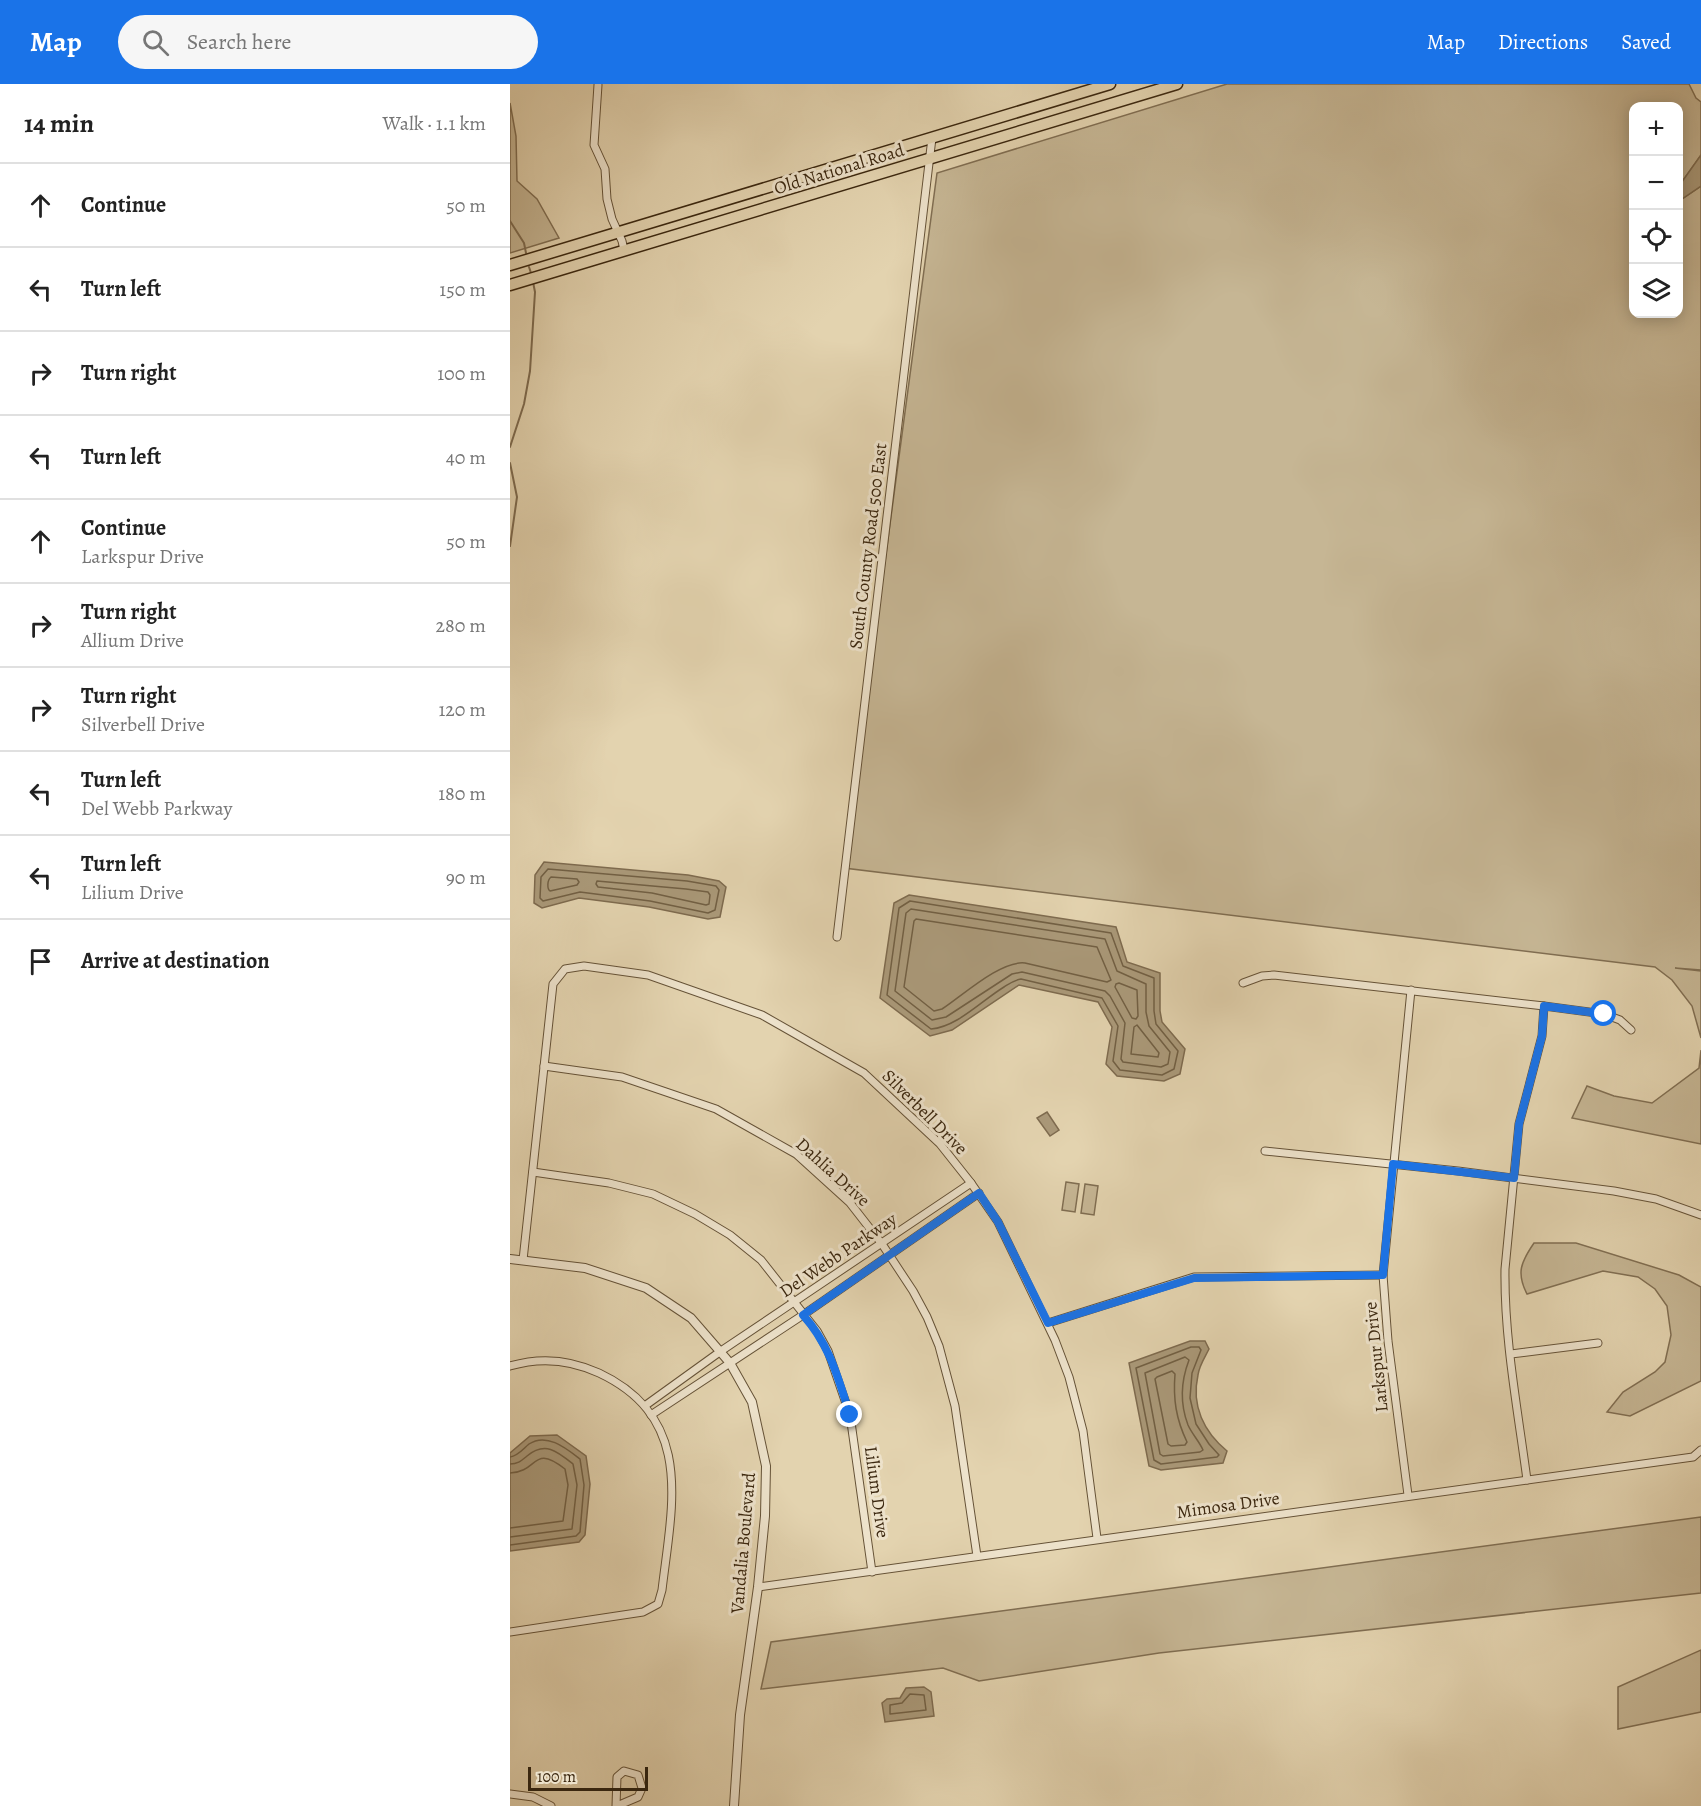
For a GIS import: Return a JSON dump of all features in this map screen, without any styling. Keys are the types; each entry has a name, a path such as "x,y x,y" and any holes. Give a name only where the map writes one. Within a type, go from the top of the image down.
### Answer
{"main road":[{"name":"Old National Road","path":"510,265 1110,84"},
{"name":"Old National Road","path":"510,285 1177,84"}],"street":[{"path":"598,85 594,145 596,154 605,169 607,199 624,250"},
{"name":"South County Road 500 East","path":"837,937 932,138"},
{"name":"Silverbell Drive","path":"544,1066 553,984 565,969 584,966 648,975 762,1015 864,1073 940,1144 979,1193 998,1222 1048,1323 1069,1377 1083,1431 1097,1538"},
{"path":"1243,983 1262,976 1274,975 1544,1006 1604,1014 1620,1020 1631,1030"},
{"name":"Larkspur Drive","path":"1408,1495 1388,1341 1383,1275 1411,990"},
{"path":"1527,1480 1504,1290 1519,1124 1542,1036 1544,1006"},
{"path":"523,1260 544,1066"},
{"name":"Dahlia Drive","path":"544,1066 622,1077 716,1109 796,1154 850,1203 882,1244 913,1291 927,1317 948,1375 955,1406 977,1556"},
{"path":"1265,1151 1514,1178 1633,1194 1656,1199 1701,1215"},
{"name":"Lilium Drive","path":"532,1172 609,1183 653,1194 695,1214 730,1235 760,1260 817,1331 828,1351 850,1415 872,1572"},
{"name":"Del Webb Parkway","path":"646,1406 721,1351 971,1183"},
{"name":"Del Webb Parkway","path":"651,1415 803,1315 979,1193"},
{"name":"Vandalia Boulevard","path":"510,1259 585,1268 646,1288 691,1318 730,1363 752,1402 766,1466 765,1516 758,1587 740,1715 734,1806"},
{"path":"1048,1323 1194,1278 1383,1275"},
{"path":"1511,1354 1598,1342"},
{"path":"510,1366 545,1359 584,1366 613,1380 646,1406 665,1439 670,1457 672,1481 662,1590 658,1604 643,1612 510,1632"},
{"name":"Mimosa Drive","path":"758,1587 1097,1538 1693,1457 1701,1450"},
{"path":"624,1771 638,1774 642,1788 638,1797 616,1806 617,1777 624,1771"},
{"path":"510,1794 533,1797 551,1806"}],"shaded area":[{"path":"1227,84 1689,84 1696,98 1701,102 1701,155 1683,180 1683,102 1629,102 1629,318 1683,318 1683,198 1701,186 1701,970 1675,968 1701,971 1701,1038 1692,1006 1672,980 1655,967 844,868 937,173"},
{"path":"510,103 516,136 517,181 537,199 559,238 510,253"},
{"path":"1701,1050 1701,1144 1572,1118 1587,1086 1614,1096 1652,1103 1699,1068"},
{"path":"1066,1182 1079,1184 1075,1212 1062,1210"},
{"path":"1085,1184 1098,1186 1094,1215 1081,1213"},
{"path":"1534,1243 1576,1243 1679,1275 1701,1287 1701,1381 1630,1416 1607,1412 1623,1392 1655,1372 1665,1362 1671,1335 1667,1306 1655,1289 1638,1277 1603,1271 1527,1294 1521,1274 1523,1262"},
{"path":"1701,1517 1701,1593 1159,1653 979,1681 943,1668 761,1689 771,1642"},
{"path":"1701,1650 1701,1712 1618,1729 1618,1687"}],"water":[{"path":"1701,155 1701,186 1683,198 1683,180"},
{"path":"544,862 688,875 719,881 726,887 720,917 708,919 649,907 579,898 542,908 534,903 535,875"},
{"path":"909,895 1116,927 1127,962 1160,973 1162,1022 1185,1049 1180,1074 1164,1081 1117,1076 1106,1064 1112,1027 1098,1002 1019,985 952,1030 930,1036 880,998 894,903"},
{"path":"1047,1112 1059,1130 1050,1136 1037,1118"},
{"path":"1190,1341 1205,1341 1209,1349 1199,1372 1196,1397 1206,1427 1227,1451 1223,1463 1161,1470 1149,1466 1129,1363"},
{"path":"557,1435 586,1456 590,1484 585,1535 579,1542 510,1551 510,1453 530,1436"},
{"path":"924,1687 931,1692 934,1716 885,1722 882,1703 887,1699 900,1698 906,1688"}],"waterway":[{"path":"510,221 524,243 526,253"},
{"path":"529,267 531,273"},
{"path":"510,447 524,404 530,371 535,292 533,282"},
{"path":"510,463 517,497 510,546"}],"route":[{"path":"850,1415 828,1351 817,1331 803,1315 979,1193 998,1222 1048,1323 1194,1278 1383,1275 1393,1164 1514,1178 1519,1124 1542,1036 1544,1006 1604,1014"}]}
